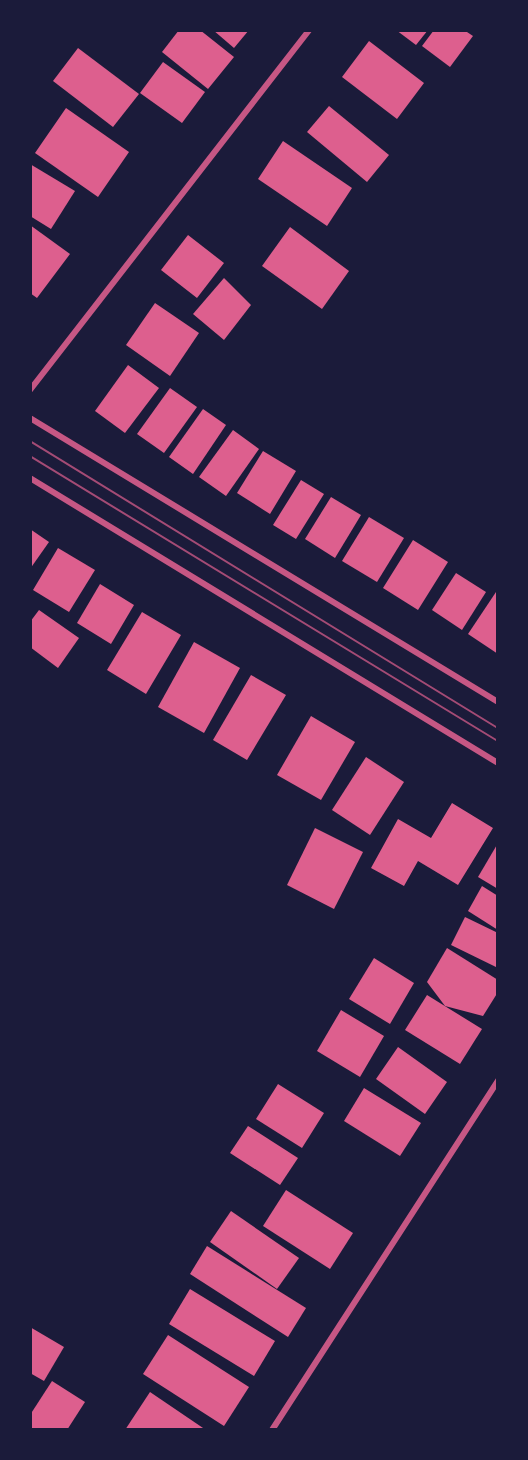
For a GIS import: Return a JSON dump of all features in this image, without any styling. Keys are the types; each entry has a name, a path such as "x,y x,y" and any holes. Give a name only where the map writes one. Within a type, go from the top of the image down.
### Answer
{"street":[{"path":"30,390 309,30"},
{"path":"30,418 498,702"},
{"path":"30,478 498,763"},
{"path":"272,1430 498,1080"}],"building":[{"path":"179,30 200,30 234,57 208,89 162,52"},
{"path":"213,30 249,30 234,48"},
{"path":"396,30 428,30 416,45"},
{"path":"434,30 464,30 473,36 450,67 422,46"},
{"path":"369,41 424,83 397,119 342,77"},
{"path":"78,48 139,94 113,127 53,81"},
{"path":"163,62 205,92 182,123 140,93"},
{"path":"329,106 389,155 367,182 307,132"},
{"path":"66,108 129,152 98,197 35,153"},
{"path":"283,141 352,188 327,226 258,179"},
{"path":"30,164 75,191 51,229 30,216"},
{"path":"30,225 70,254 37,298 30,293"},
{"path":"290,227 349,271 322,309 262,266"},
{"path":"188,235 224,263 197,298 161,270"},
{"path":"224,278 251,305 224,340 193,314"},
{"path":"155,303 199,333 170,376 126,345"},
{"path":"128,365 159,388 125,433 95,411"},
{"path":"170,388 197,407 164,453 137,434"},
{"path":"203,409 226,425 193,474 169,457"},
{"path":"233,430 259,449 226,496 199,477"},
{"path":"263,451 296,471 270,514 237,493"},
{"path":"301,480 324,494 296,539 273,525"},
{"path":"331,497 361,515 335,558 305,539"},
{"path":"369,517 404,538 377,582 342,561"},
{"path":"30,529 49,542 30,569"},
{"path":"413,540 448,562 418,610 383,588"},
{"path":"58,548 95,570 69,612 33,590"},
{"path":"456,573 486,592 462,630 432,610"},
{"path":"100,584 134,605 111,644 77,623"},
{"path":"496,592 498,593 498,654 468,634"},
{"path":"39,610 79,638 58,668 30,647 30,622"},
{"path":"142,612 181,635 146,694 107,670"},
{"path":"194,642 240,668 204,733 158,707"},
{"path":"251,675 286,695 247,760 213,740"},
{"path":"311,716 355,742 321,800 277,775"},
{"path":"366,757 404,782 370,835 332,810"},
{"path":"452,803 493,828 458,885 418,861 404,886 371,868 398,819 431,838"},
{"path":"315,828 363,852 334,909 287,885"},
{"path":"498,843 498,889 478,877"},
{"path":"482,886 498,896 498,930 468,911"},
{"path":"465,917 498,933 498,968 451,945"},
{"path":"447,948 498,980 498,992 483,1016 445,1006 427,982"},
{"path":"374,958 414,983 390,1024 349,999"},
{"path":"427,995 482,1029 460,1064 405,1030"},
{"path":"341,1010 384,1036 360,1077 317,1051"},
{"path":"398,1047 447,1082 425,1114 376,1079"},
{"path":"278,1084 324,1113 302,1148 256,1119"},
{"path":"364,1088 421,1123 400,1156 344,1121"},
{"path":"248,1126 298,1158 280,1185 230,1153"},
{"path":"286,1190 353,1233 330,1269 263,1226"},
{"path":"231,1211 299,1258 277,1289 210,1242"},
{"path":"207,1246 306,1308 288,1337 190,1274"},
{"path":"190,1289 275,1341 254,1376 169,1324"},
{"path":"30,1327 64,1347 44,1381 30,1373"},
{"path":"168,1335 249,1387 224,1426 143,1374"},
{"path":"52,1381 85,1402 67,1430 30,1430 30,1415"},
{"path":"150,1392 206,1430 125,1430"}],"tram line":[{"path":"30,441 498,728"},
{"path":"30,456 498,741"}]}
